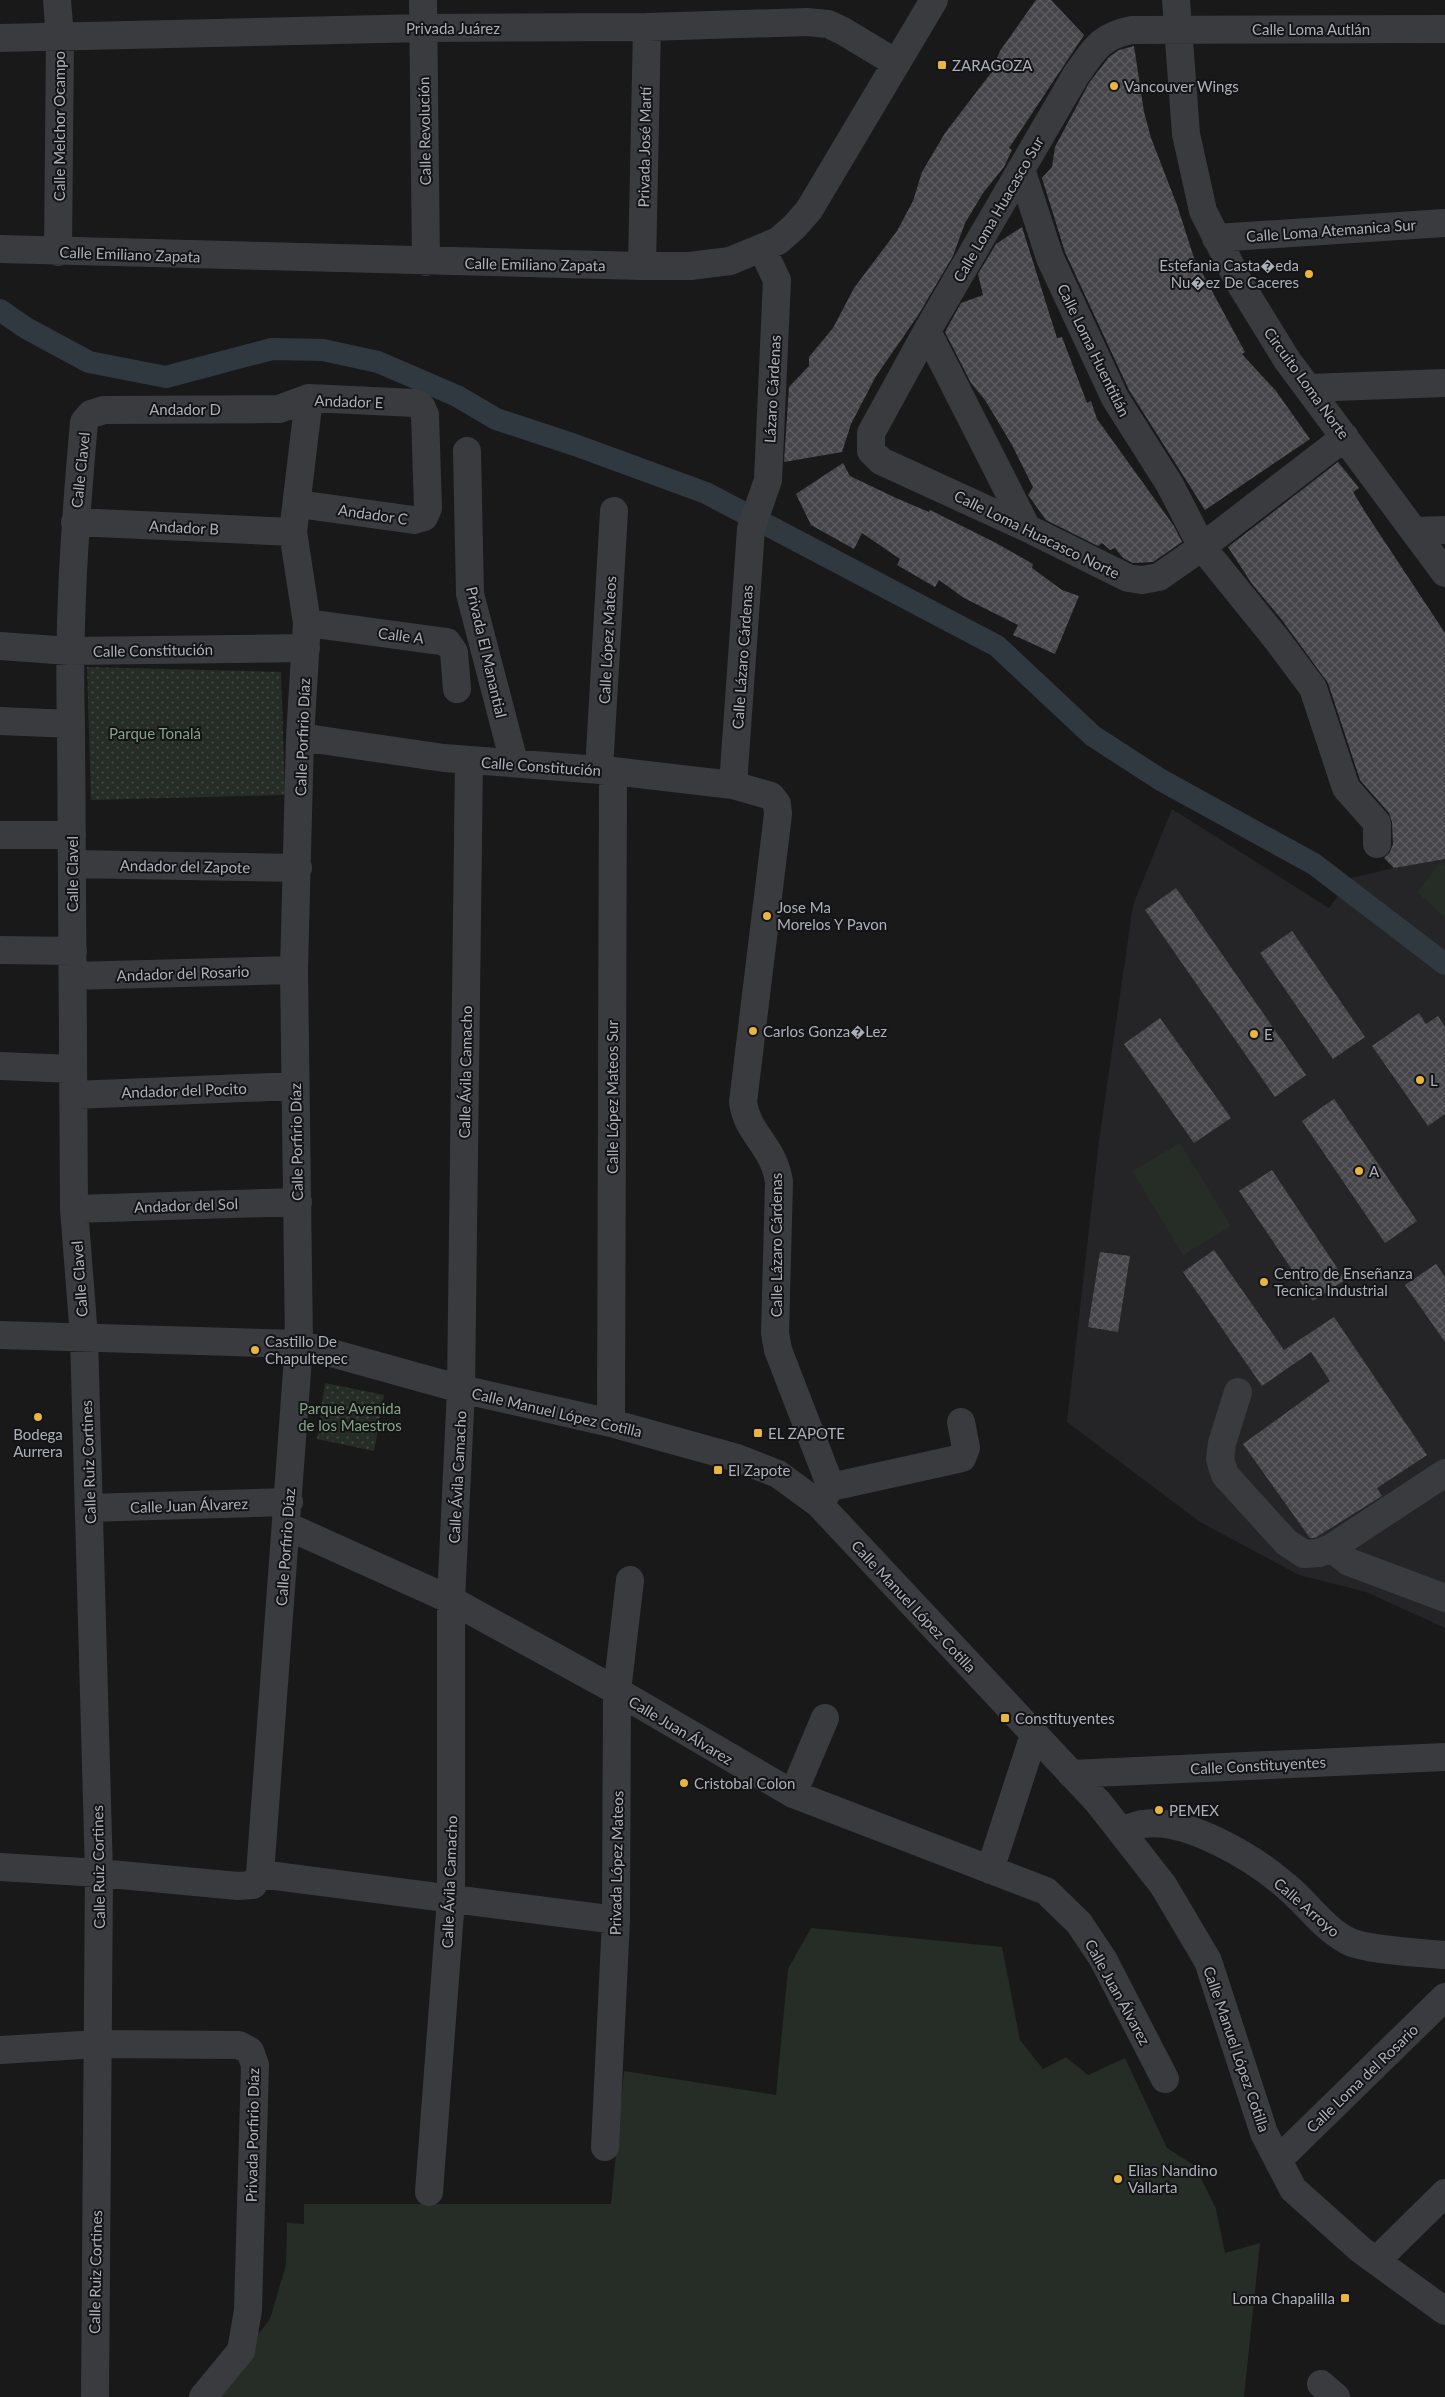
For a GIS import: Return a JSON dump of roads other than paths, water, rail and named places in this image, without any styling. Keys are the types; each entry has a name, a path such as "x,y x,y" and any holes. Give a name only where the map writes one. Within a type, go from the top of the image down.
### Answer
{"street":[{"name":"Calle Melchor Ocampo","path":"57,0 60,37 58,252"},
{"name":"Calle Revolución","path":"423,0 426,262"},
{"name":"Calle Emiliano Zapata","path":"0,249 426,262 642,266 690,266 730,261 762,250 778,241 809,210 934,0"},
{"name":"Circuito Loma Norte","path":"1176,0 1186,134 1203,211 1244,290 1287,360 1445,573"},
{"name":"Privada Juárez","path":"0,38 423,28 647,28 807,22 828,24 844,31 896,63"},
{"name":"Privada José Martí","path":"642,266 647,28"},
{"name":"Calle Loma Autlán","path":"1177,29 1445,29"},
{"name":"Calle Loma Huacasco Sur","path":"871,451 871,433 927,331 1076,75 1100,42 1114,33 1132,30 1177,29"},
{"name":"Calle Loma Huentitlán","path":"1021,169 1050,258 1081,330 1114,398 1170,485 1202,547 1278,641 1313,688 1346,788 1377,823 1377,844"},
{"name":"Calle Loma Atemanica Sur","path":"1216,238 1445,222"},
{"name":"Lázaro Cárdenas","path":"751,529 768,480 777,280 762,250"},
{"path":"927,331 1027,528"},
{"path":"1308,388 1445,383"},
{"name":"Andador E","path":"279,409 309,398 415,403 421,406"},
{"name":"Calle Porfirio Díaz","path":"256,1879 288,1514 299,1344 294,970 300,737 306,636 293,532 298,504 309,398"},
{"name":"Andador C","path":"298,504 414,520 424,517 428,508 425,415 421,406"},
{"name":"Andador D","path":"91,414 104,410 279,409"},
{"name":"Calle Clavel","path":"84,1337 74,1208 69,651 75,522 84,422 91,414"},
{"name":"Calle Loma Huacasco Norte","path":"871,451 881,462 1027,528 1128,578 1135,579 1159,578 1345,437"},
{"name":"Privada El Manantial","path":"467,451 470,594 514,762"},
{"name":"Calle López Mateos","path":"606,771 614,511"},
{"name":"Andador B","path":"75,522 293,532"},
{"name":"Calle Lázaro Cárdenas","path":"733,785 751,529"},
{"path":"1414,531 1445,530"},
{"name":"Calle Constitución","path":"0,646 69,651 306,636"},
{"name":"Calle A","path":"306,636 447,642 454,652 457,689"},
{"path":"0,722 71,724"},
{"name":"Calle Constitución","path":"300,737 469,761 514,762 733,785 771,796 778,804"},
{"name":"Calle Ávila Camacho","path":"429,2192 451,1898 451,1600 461,1389 469,761"},
{"name":"Calle López Mateos Sur","path":"606,771 611,1423"},
{"name":"Calle Lázaro Cárdenas","path":"778,804 743,1102 745,1114 750,1124 772,1155 777,1167 779,1182 775,1333 778,1350 825,1496"},
{"path":"0,835 72,835"},
{"name":"Andador del Zapote","path":"72,864 298,868"},
{"name":"Andador del Rosario","path":"0,950 73,964 294,970"},
{"name":"Andador del Pocito","path":"0,1066 74,1082 295,1086"},
{"name":"Andador del Sol","path":"74,1208 298,1202"},
{"name":"Calle Manuel López Cotilla","path":"0,1335 299,1344 461,1389 611,1423 737,1458 778,1474 825,1496 1034,1735 1098,1802 1163,1885 1208,1961 1264,2133 1293,2189 1361,2250 1445,2312"},
{"name":"Calle Ruiz Cortines","path":"84,1337 100,1873 95,2397"},
{"path":"1238,1392 1222,1443 1220,1458 1225,1475 1286,1542 1304,1554 1319,1553 1331,1548 1445,1473"},
{"path":"825,1496 962,1458 966,1448 961,1422"},
{"name":"Calle Juan Álvarez","path":"89,1508 288,1514 451,1600 617,1692 793,1794 1046,1891 1078,1923 1103,1959 1165,2079"},
{"path":"1331,1548 1348,1562 1445,1598"},
{"name":"Privada López Mateos","path":"605,2146 616,1920 617,1692 630,1580"},
{"path":"793,1794 825,1718"},
{"path":"990,1870 1034,1735"},
{"name":"Calle Constituyentes","path":"1071,1774 1445,1757"},
{"name":"Calle Arroyo","path":"1121,1831 1142,1824 1163,1824 1194,1832 1242,1854 1278,1879 1330,1930 1349,1942 1445,1955"},
{"path":"0,1867 100,1873 238,1886 256,1879 451,1898 616,1920"},
{"name":"Calle Loma del Rosario","path":"1278,2160 1445,1997"},
{"name":"Privada Porfirio Díaz","path":"0,2050 98,2044 239,2045 250,2050 255,2065 248,2310 241,2351 203,2397"},
{"path":"1376,2261 1445,2193"}],"waterway":[{"path":"0,310 26,328 89,362 166,377 272,349 323,350 378,362 457,396 496,419 575,445 706,493 997,646 1093,736 1161,780 1314,864 1445,964"}],"place":[{"name":"ZARAGOZA","path":"942,65"},
{"name":"Vancouver Wings","path":"1114,86"},
{"name":"Estefania Casta�eda Nu�ez De Caceres","path":"1309,274"},
{"name":"Jose Ma Morelos Y Pavon","path":"767,916"},
{"name":"Carlos Gonza�Lez","path":"753,1031"},
{"name":"E","path":"1254,1034"},
{"name":"L","path":"1420,1080"},
{"name":"A","path":"1359,1171"},
{"name":"Centro de Enseñanza Tecnica Industrial","path":"1264,1282"},
{"name":"Castillo De Chapultepec","path":"255,1350"},
{"name":"Bodega Aurrera","path":"38,1417"},
{"name":"EL ZAPOTE","path":"758,1433"},
{"name":"El Zapote","path":"718,1470"},
{"name":"Constituyentes","path":"1005,1718"},
{"name":"Cristobal Colon","path":"684,1783"},
{"name":"PEMEX","path":"1159,1810"},
{"name":"Elias Nandino Vallarta","path":"1118,2179"},
{"name":"Loma Chapalilla","path":"1345,2298"}],"park label":[{"name":"Parque Tonalá","path":"155,733"},
{"name":"Parque Avenida de los Maestros","path":"350,1416"}]}
